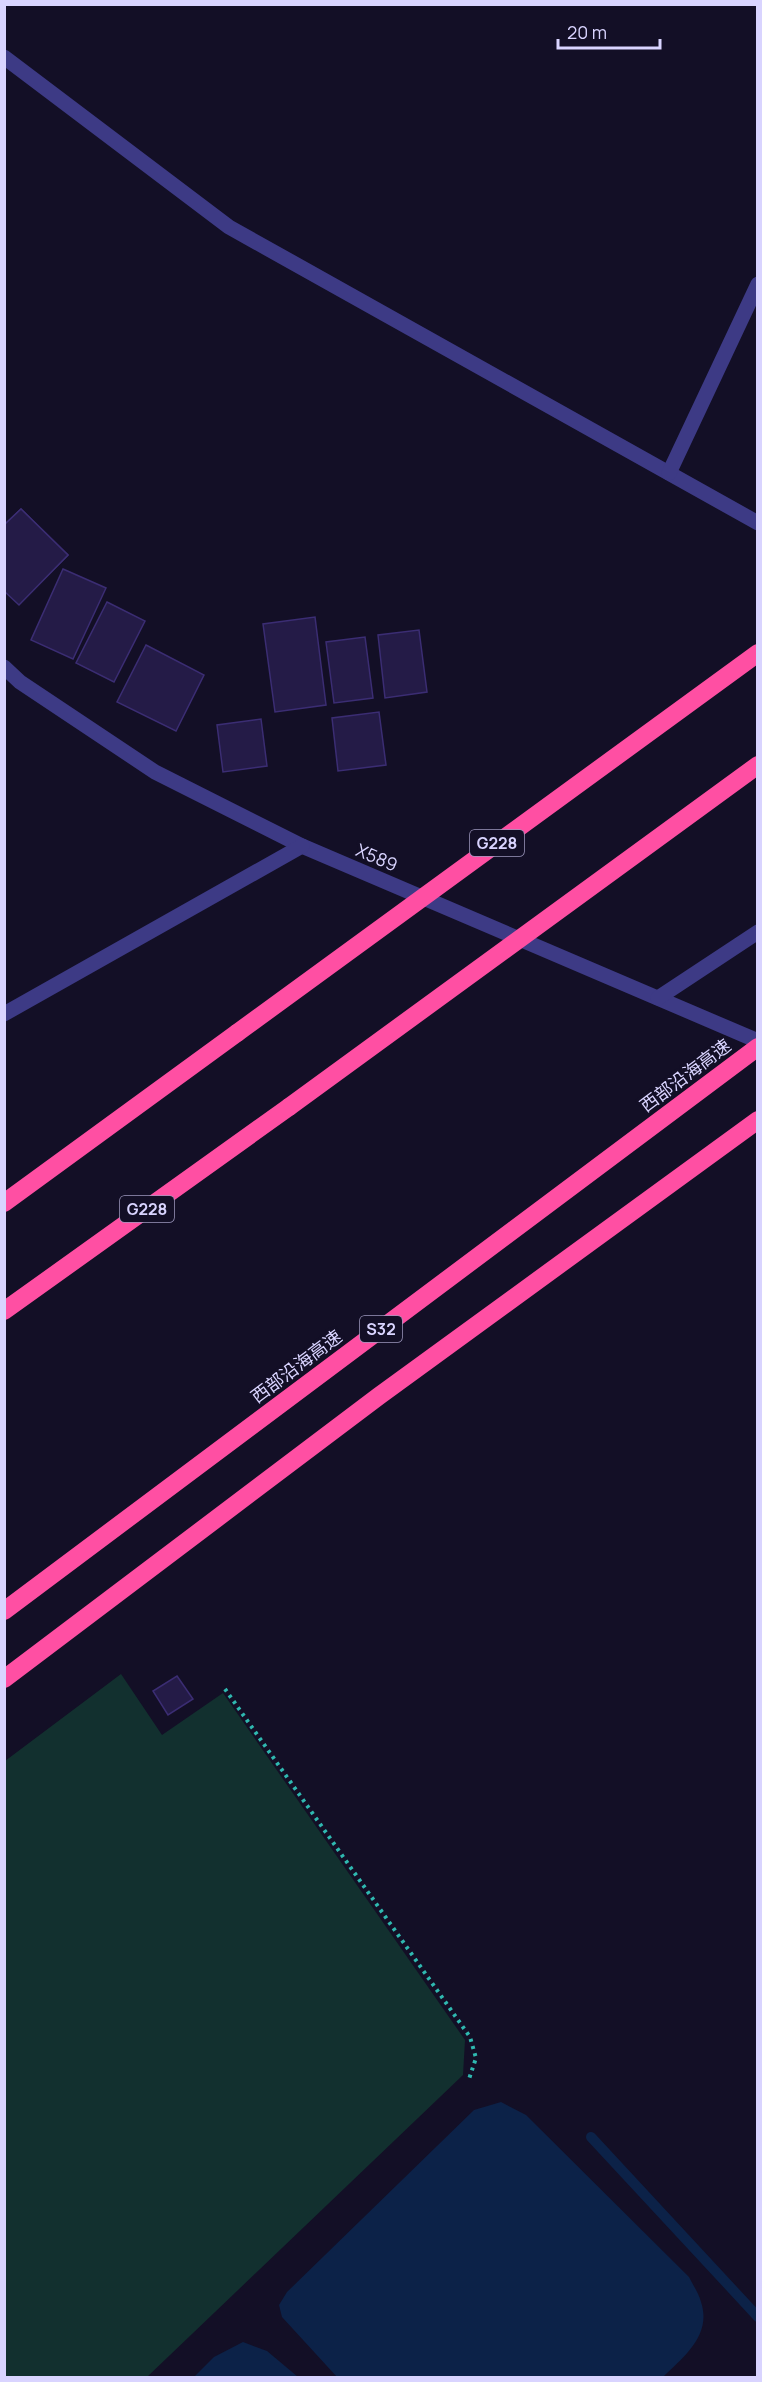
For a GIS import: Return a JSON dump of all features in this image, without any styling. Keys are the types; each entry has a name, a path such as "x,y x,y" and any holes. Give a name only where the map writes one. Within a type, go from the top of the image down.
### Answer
{"highway":[{"name":"G228","path":"4,1203 758,652"},
{"name":"G228","path":"4,1311 289,1107 758,765"},
{"name":"西部沿海高速","path":"4,1611 758,1047"},
{"path":"4,1679 389,1388 758,1119"}],"street":[{"path":"4,57 229,227 758,523"},
{"path":"669,474 758,284"},
{"name":"X589","path":"4,667 20,682 155,772 302,846 758,1041"},
{"path":"4,1014 302,846"},
{"path":"658,998 758,932"},
{"path":"4,1686 758,1119"}],"path":[{"path":"225,1689 470,2037 476,2058 469,2079"}],"green space":[{"path":"121,1674 162,1735 223,1693 465,2040 463,2075 147,2377 5,2377 5,1761"}],"water":[{"path":"501,2102 526,2115 689,2277 700,2299 703,2314 703,2325 694,2344 663,2377 337,2377 282,2317 279,2305 287,2292 474,2110"},
{"path":"243,2342 267,2351 298,2377 194,2377 214,2357"}],"building":[{"path":"21,509 68,555 39,584 4,550 4,525"},
{"path":"21,509 68,555 19,605 4,591 4,525"},
{"path":"63,569 106,588 73,659 31,640"},
{"path":"107,602 145,621 114,682 76,663"},
{"path":"315,617 326,705 275,712 263,624"},
{"path":"419,630 427,692 385,698 378,635"},
{"path":"365,637 373,698 334,703 326,642"},
{"path":"146,645 204,675 176,731 117,702"},
{"path":"379,712 386,765 338,771 332,718"},
{"path":"261,719 267,766 223,772 217,725"},
{"path":"177,1676 193,1699 168,1715 153,1691"}],"waterway":[{"path":"591,2137 758,2317"}]}
